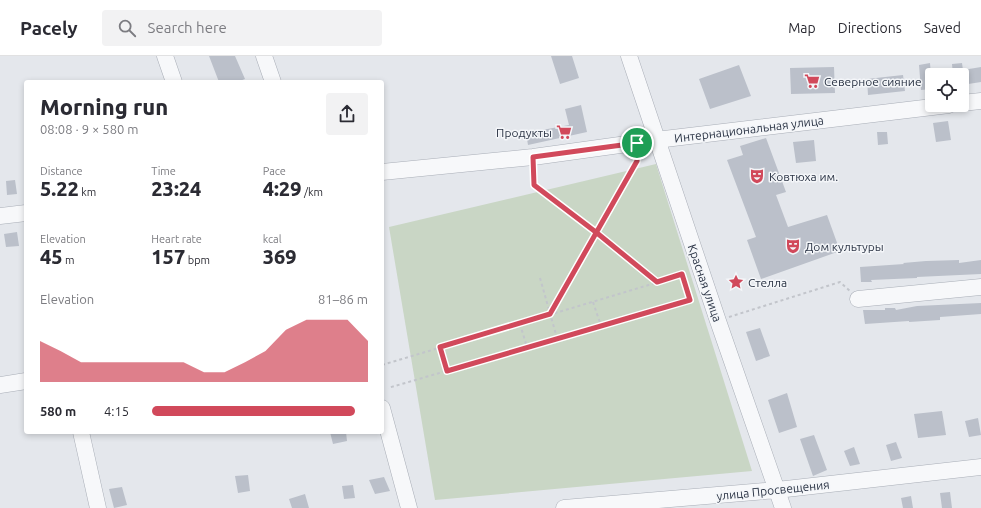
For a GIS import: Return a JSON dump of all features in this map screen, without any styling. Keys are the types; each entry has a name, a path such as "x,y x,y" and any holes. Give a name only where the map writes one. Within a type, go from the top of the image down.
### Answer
{"street":[{"path":"165,56 173,80"},
{"path":"264,56 272,80"},
{"name":"Красная улица","path":"629,56 656,140 783,508"},
{"path":"969,102 981,101"},
{"name":"Интернациональная улица","path":"384,172 533,157 656,140 925,108"},
{"path":"0,216 24,213"},
{"path":"858,299 981,287"},
{"path":"0,385 24,381"},
{"path":"384,415 409,508"},
{"path":"81,434 98,508"},
{"name":"улица Просвещения","path":"564,508 777,490 981,467"}],"path":[{"path":"550,314 637,161 637,143"},
{"path":"533,157 534,185 597,233 657,282"},
{"path":"384,364 682,274 690,300 388,388"},
{"path":"540,278 558,338"},
{"path":"718,321 840,282 858,299"},
{"path":"593,302 601,326"},
{"path":"520,323 527,347"},
{"path":"440,347 447,371"}],"green space":[{"path":"656,164 752,471 435,500 389,227"}],"building":[{"path":"209,56 235,56 245,79 218,80"},
{"path":"551,56 572,56 579,78 560,84"},
{"path":"930,63 930,68 925,68 925,90 921,90 919,65"},
{"path":"962,63 963,68 952,68 952,64"},
{"path":"739,65 751,96 710,109 699,79"},
{"name":"Северное сияние","path":"834,67 835,93 791,94 790,68"},
{"path":"981,67 981,82 969,84 969,69"},
{"path":"903,75 905,91 868,95 867,79"},
{"path":"581,105 587,132 528,145 526,133 569,125 565,109"},
{"path":"948,121 951,140 936,142 933,123"},
{"path":"877,132 887,132 888,144 878,145"},
{"path":"766,138 786,192 776,195 788,227 827,215 840,251 761,279 747,240 756,237 727,160 743,155 740,146"},
{"path":"814,140 816,161 796,163 793,142"},
{"path":"15,180 17,194 7,195 6,181"},
{"path":"17,232 19,246 6,247 4,234"},
{"path":"959,260 959,263 981,260 981,274 871,280 872,282 861,282 860,267 926,261"},
{"path":"981,303 981,314 940,317 940,320 909,322 865,324 863,310 885,310 885,308 895,308 896,310 917,306"},
{"path":"760,328 770,356 756,361 746,332"},
{"path":"787,393 797,427 779,433 768,400"},
{"path":"942,411 946,435 918,438 914,414"},
{"path":"978,418 981,435 969,437 965,421"},
{"path":"330,434 346,434 347,441 333,444"},
{"path":"814,435 827,470 813,476 800,439"},
{"path":"896,442 902,458 891,461 886,445"},
{"path":"854,447 860,464 850,466 844,451"},
{"path":"248,475 250,491 238,493 235,476"},
{"path":"384,477 390,491 375,494 369,480"},
{"path":"353,485 355,498 344,499 342,486"},
{"path":"122,487 127,505 114,508 109,489"},
{"path":"950,492 952,508 942,508 940,493"},
{"path":"305,494 309,508 292,508 289,499"},
{"path":"911,496 913,508 903,508 901,498"}],"place":[{"name":"Северное сияние","path":"812,81"},
{"name":"Продукты","path":"564,132"},
{"name":"Ковтюха им.","path":"757,176"},
{"name":"Дом культуры","path":"793,246"},
{"name":"Стелла","path":"736,282"}],"route":[{"path":"637,143 533,157 534,185 597,233 657,282 682,274 690,300 447,371 440,347 550,314 597,233 637,161 637,143"}]}
